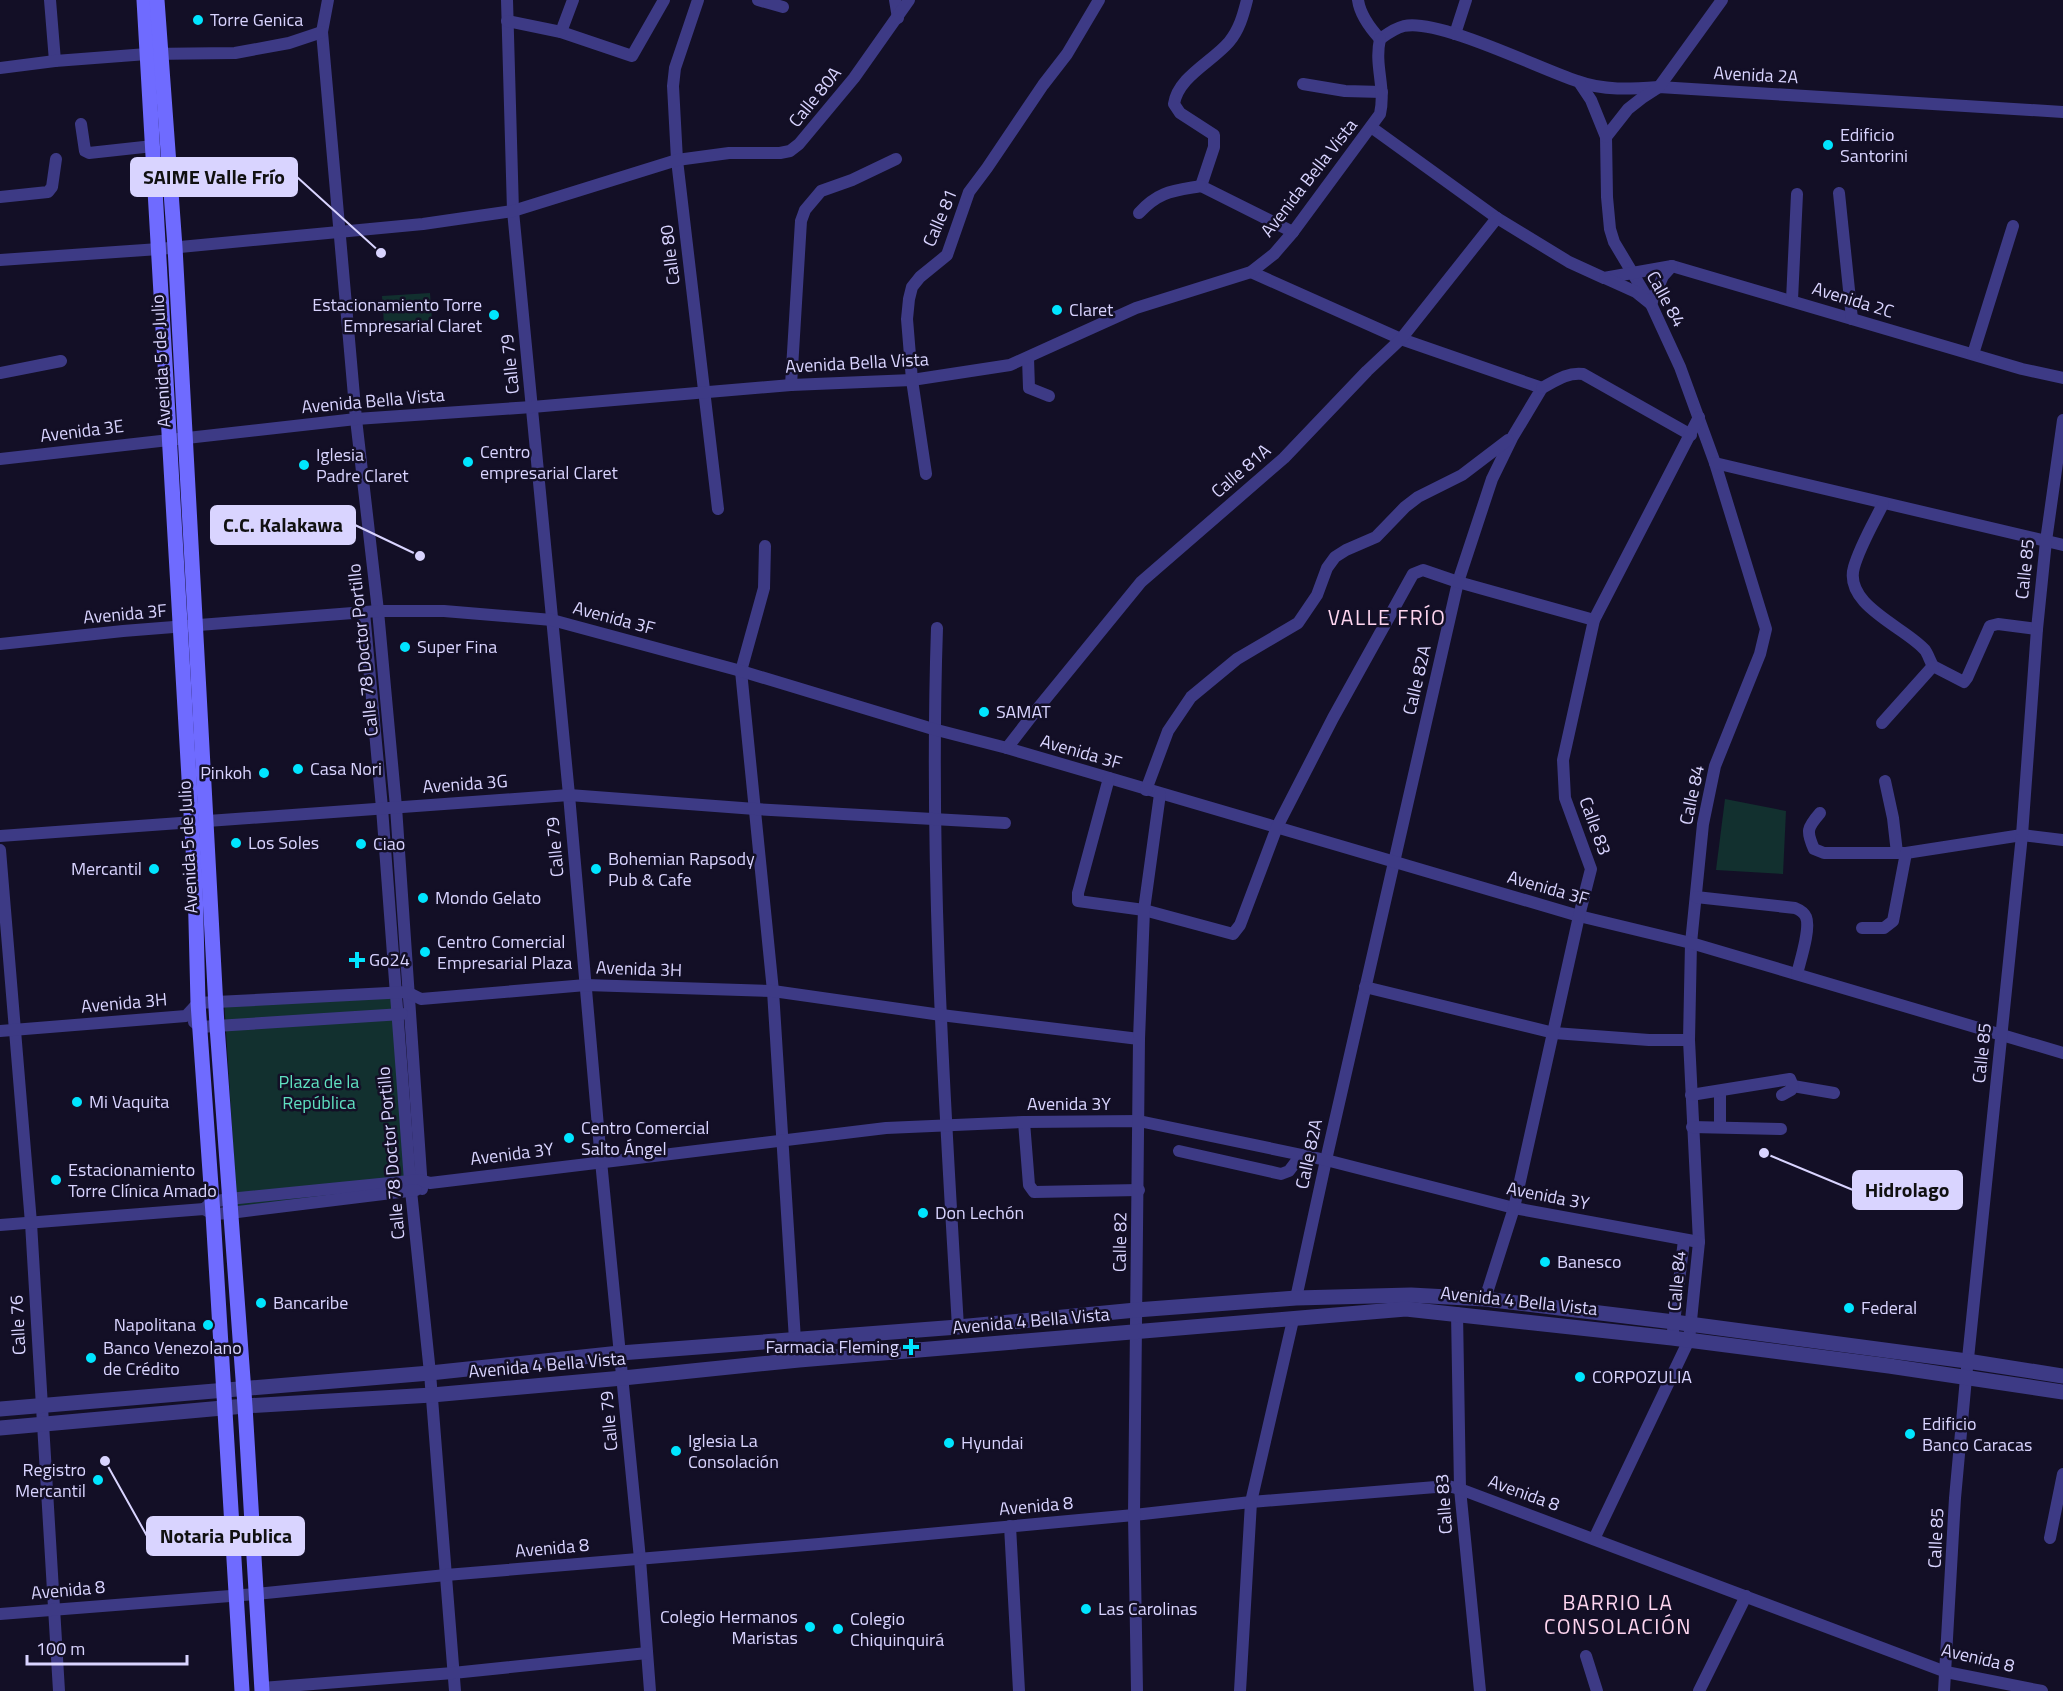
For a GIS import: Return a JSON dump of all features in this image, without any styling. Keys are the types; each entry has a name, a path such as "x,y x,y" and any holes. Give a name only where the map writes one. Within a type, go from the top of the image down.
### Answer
{"main road":[{"name":"Avenida 5 de Julio","path":"144,0 154,54 167,248 185,437 196,625 198,1003 242,1691"},
{"name":"Avenida 5 de Julio","path":"157,0 153,146 167,248 169,440 180,627 216,1002 244,1389 262,1690"}],"street":[{"path":"50,0 55,61"},
{"path":"0,68 55,61 154,54 235,53 289,43 322,32 319,0"},
{"name":"Calle 78 Doctor Portillo","path":"328,0 322,32 356,419 378,611 396,807 402,1014 418,1185 455,1691"},
{"path":"561,32 573,0"},
{"path":"507,21 561,32 632,56 664,0"},
{"name":"Calle 80","path":"698,0 675,68 672,86 677,160 718,508"},
{"path":"758,0 783,7"},
{"path":"895,0 898,18"},
{"name":"Calle 80A","path":"0,260 167,248 423,224 513,211 677,160 729,153 790,151 799,144 854,78 909,0"},
{"name":"Calle 81","path":"926,474 912,380 908,319 912,286 947,255 969,192 1067,54 1099,0"},
{"path":"1201,186 1214,147 1214,135 1180,113 1174,104 1176,94 1228,43 1242,22 1247,0"},
{"path":"1359,0 1359,8 1380,39"},
{"path":"1455,34 1466,0"},
{"path":"1606,137 1628,109 1659,87 1722,0"},
{"name":"Calle 79","path":"503,1 507,21 513,211 640,1558 650,1691"},
{"name":"Avenida 2A","path":"1380,39 1405,26 1422,26 1455,34 1579,82 1620,89 1659,87 2063,112"},
{"name":"Avenida Bella Vista","path":"169,440 356,419 791,385 912,380 1011,365 1136,308 1251,272 1274,254 1293,232 1380,114 1383,101 1377,64 1380,39"},
{"name":"Calle 84","path":"1579,82 1591,100 1606,137 1607,197 1610,229 1614,242 1651,304 1680,367 1715,463 1766,629 1760,654 1713,776 1703,824 1691,943 1689,1040 1699,1242 1689,1340 1594,1539"},
{"path":"1303,84 1345,91 1382,92"},
{"path":"81,124 85,151 89,153 153,146"},
{"path":"1371,128 1497,218 1569,262 1636,292 1651,304 1663,276 1672,266"},
{"path":"0,197 48,192 52,187 56,159"},
{"path":"791,385 801,221 805,210 821,191 852,180 896,159"},
{"path":"1139,213 1151,200 1167,192 1201,186 1293,232"},
{"path":"1839,193 1852,319"},
{"path":"1792,300 1797,194"},
{"name":"Calle 81A","path":"1007,748 1141,582 1284,458 1367,371 1401,339 1497,218"},
{"path":"1973,354 2013,226"},
{"name":"Avenida 2C","path":"1604,278 1672,266 2022,369 2063,378"},
{"path":"1251,272 1401,339 1542,388 1566,376 1575,373 1583,374 1691,435"},
{"path":"1028,358 1029,388 1049,396"},
{"path":"0,373 61,362"},
{"name":"Calle 82A","path":"1296,1298 1458,582 1492,479 1512,438 1542,388"},
{"name":"Calle 83","path":"1485,1299 1514,1208 1591,869 1564,798 1563,760 1594,620 1699,417"},
{"name":"Calle 85","path":"1944,1691 1955,1498 1965,1378 2022,835 2037,629 2046,541 2063,420"},
{"path":"1146,790 1168,731 1191,697 1237,659 1298,623 1317,595 1327,568 1335,557 1376,537 1418,497 1462,476 1512,438"},
{"name":"Avenida 3E","path":"0,459 169,440"},
{"path":"1715,463 2063,545"},
{"path":"1883,504 1854,567 1853,584 1856,591 1875,612 1925,650 1933,666 1964,682 1990,626 1998,624 2037,629"},
{"path":"765,546 764,588 741,671 773,991 795,1340"},
{"path":"1109,778 1077,897 1081,903 1144,910 1233,934 1240,926 1277,827 1333,718 1413,573 1423,570 1594,620"},
{"name":"Avenida 3F","path":"0,644 196,625 378,611 444,611 552,620 741,671 1579,916 1691,943 2063,1053"},
{"name":"Calle 78 Doctor Portillo","path":"364,612 401,993"},
{"path":"937,628 933,729 934,819 945,1124 958,1327"},
{"path":"1882,723 1933,666"},
{"path":"1862,928 1884,928 1893,921 1902,853 1885,781"},
{"name":"Calle 82","path":"1137,1691 1134,1515 1139,1040 1144,910 1160,794"},
{"name":"Avenida 3G","path":"0,836 568,795 755,809 1005,823"},
{"path":"1820,813 1810,824 1808,835 1814,849 1824,853 1902,853 2022,835 2063,840"},
{"name":"Calle 76","path":"0,850 31,1223 59,1691"},
{"path":"1696,897 1795,908 1802,912 1807,918 1808,927 1797,974"},
{"name":"Avenida 3H","path":"421,999 586,985 773,991 1139,1040"},
{"path":"1365,987 1554,1033 1649,1040 1689,1040"},
{"path":"198,1003 401,993 421,999"},
{"path":"186,1016 200,1027 402,1014 421,999"},
{"name":"Avenida 3H","path":"0,1031 186,1016 198,1003"},
{"path":"1691,1095 1786,1079 1792,1082 1792,1086 1789,1093 1782,1095"},
{"path":"1792,1086 1834,1093"},
{"path":"1720,1091 1720,1127"},
{"name":"Avenida 3Y","path":"0,1226 320,1196 886,1128 945,1124 1139,1121 1326,1160 1514,1208 1699,1242"},
{"path":"1024,1122 1029,1185 1034,1192 1139,1190"},
{"path":"1692,1127 1781,1129"},
{"path":"1179,1151 1281,1174 1289,1171 1301,1155"},
{"name":"Calle 84","path":"1672,1338 1684,1240"},
{"name":"Avenida 4 Bella Vista","path":"0,1409 430,1373 620,1353 958,1327 1136,1310 1296,1298 1411,1295 1485,1299 1691,1324 2063,1376"},
{"name":"Avenida 4 Bella Vista","path":"0,1428 245,1406 432,1395 799,1360 1406,1309 1689,1340 2063,1392"},
{"name":"Calle 83","path":"1457,1313 1460,1489 1479,1691"},
{"path":"1240,1691 1251,1502 1293,1320"},
{"path":"2050,1538 2063,1474"},
{"name":"Avenida 8","path":"0,1614 235,1596 446,1575 1134,1515 1251,1502 1449,1486 1946,1672 2042,1691"},
{"path":"1010,1526 1018,1691"},
{"path":"1700,1691 1746,1596"},
{"path":"262,1690 647,1653"},
{"path":"1586,1656 1597,1691"}],"green space":[{"path":"430,293 432,320 384,324 382,296"},
{"path":"1725,799 1786,811 1783,874 1716,870"},
{"name":"Plaza de la República","path":"400,991 414,1186 237,1208 224,999"}],"place":[{"name":"Torre Genica","path":"198,20"},
{"name":"Edificio Santorini","path":"1828,145"},
{"name":"SAIME Valle Frío","path":"381,253"},
{"name":"Claret","path":"1057,310"},
{"name":"Estacionamiento Torre Empresarial Claret","path":"494,315"},
{"name":"Centro empresarial Claret","path":"468,462"},
{"name":"Iglesia Padre Claret","path":"304,465"},
{"name":"C.C. Kalakawa","path":"420,556"},
{"name":"Super Fina","path":"405,647"},
{"name":"SAMAT","path":"984,712"},
{"name":"Casa Nori","path":"298,769"},
{"name":"Pinkoh","path":"264,773"},
{"name":"Los Soles","path":"236,843"},
{"name":"Ciao","path":"361,844"},
{"name":"Mercantil","path":"154,869"},
{"name":"Bohemian Rapsody Pub & Cafe","path":"596,869"},
{"name":"Mondo Gelato","path":"423,898"},
{"name":"Centro Comercial Empresarial Plaza","path":"425,952"},
{"name":"Go24","path":"357,960"},
{"name":"Mi Vaquita","path":"77,1102"},
{"name":"Centro Comercial Salto Ángel","path":"569,1138"},
{"name":"Hidrolago","path":"1764,1153"},
{"name":"Estacionamiento Torre Clínica Amado","path":"56,1180"},
{"name":"Don Lechón","path":"923,1213"},
{"name":"Banesco","path":"1545,1262"},
{"name":"Bancaribe","path":"261,1303"},
{"name":"Federal","path":"1849,1308"},
{"name":"Napolitana","path":"208,1325"},
{"name":"Farmacia Fleming","path":"911,1347"},
{"name":"Banco Venezolano de Crédito","path":"91,1358"},
{"name":"CORPOZULIA","path":"1580,1377"},
{"name":"Edificio Banco Caracas","path":"1910,1434"},
{"name":"Hyundai","path":"949,1443"},
{"name":"Iglesia La Consolación","path":"676,1451"},
{"name":"Notaria Publica","path":"105,1461"},
{"name":"Registro Mercantil","path":"98,1480"},
{"name":"Las Carolinas","path":"1086,1609"},
{"name":"Colegio Hermanos Maristas","path":"810,1627"},
{"name":"Colegio Chiquinquirá","path":"838,1629"}],"district":[{"name":"VALLE FRÍO","path":"1387,618"},
{"name":"BARRIO LA CONSOLACIÓN","path":"1618,1615"}]}
